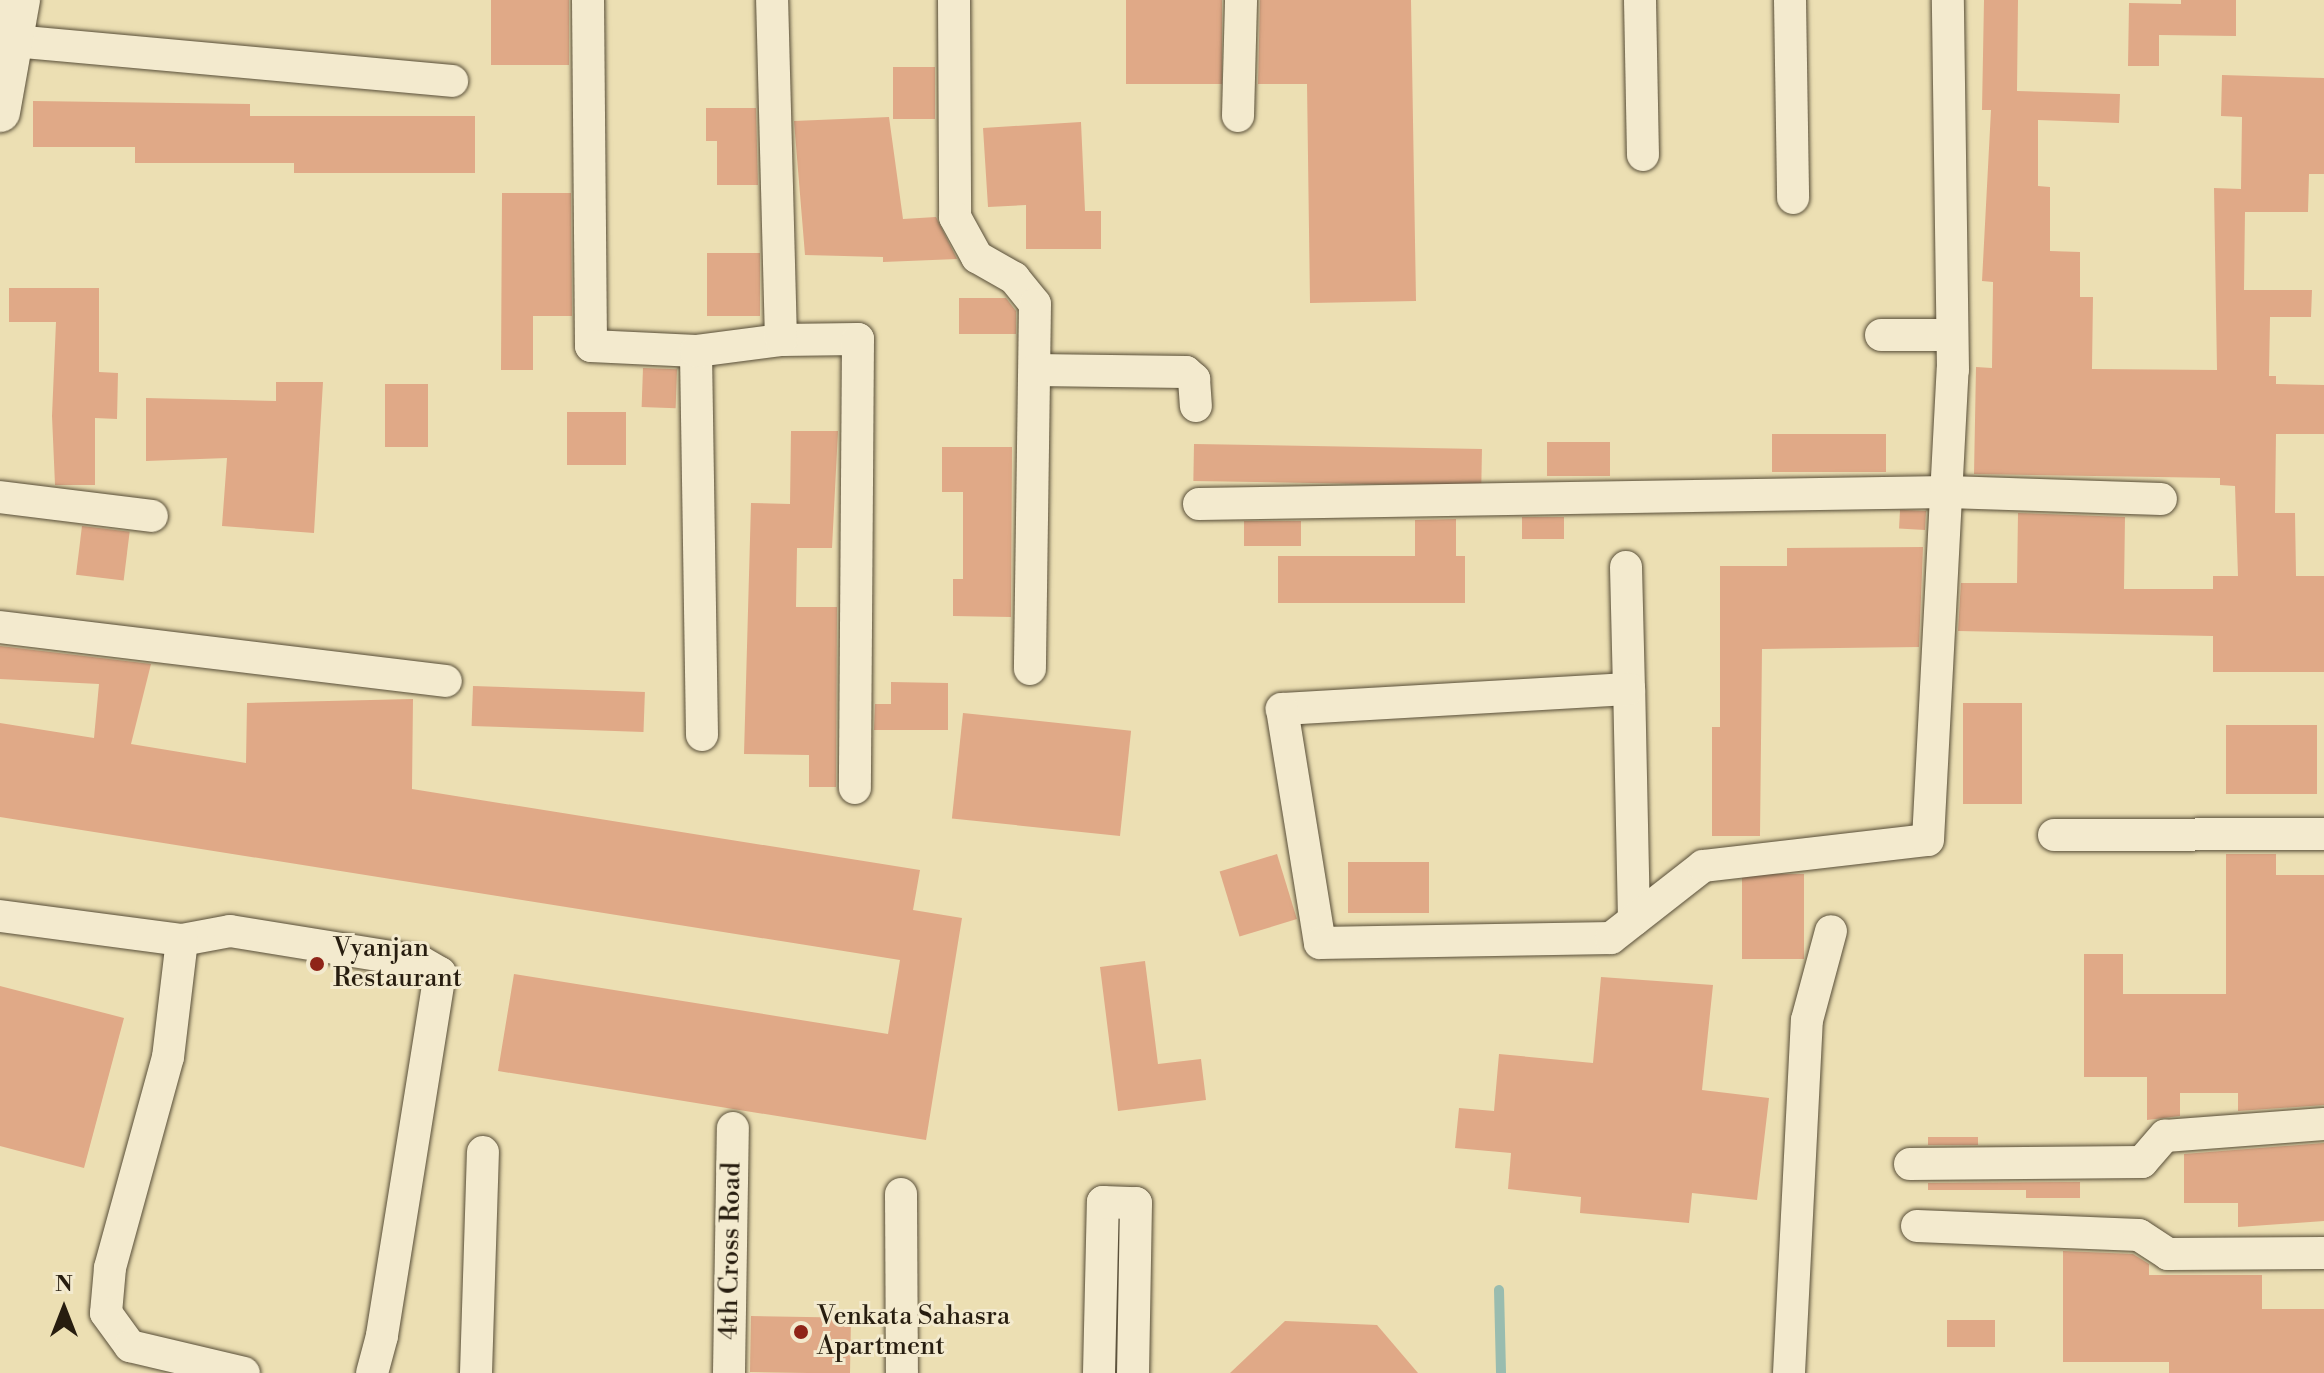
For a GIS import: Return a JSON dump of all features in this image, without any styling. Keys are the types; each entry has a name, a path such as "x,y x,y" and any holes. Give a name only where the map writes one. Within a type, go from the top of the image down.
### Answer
{"street":[{"path":"20,0 5,76 452,81"},
{"path":"588,0 591,346 696,351 781,340 858,339 855,788"},
{"path":"772,0 781,340"},
{"path":"954,0 955,217 977,257 1014,278 1035,304 1030,669"},
{"path":"1238,116 1241,0"},
{"path":"1640,0 1643,155"},
{"path":"1790,0 1793,198"},
{"path":"1629,689 1282,709 1320,943 1611,938 1703,866 1928,840 1948,492 1952,335 1948,0"},
{"path":"1881,335 1952,335"},
{"path":"696,351 702,735"},
{"path":"1035,370 1186,372 1194,379 1196,406"},
{"path":"1199,504 1948,492 2161,499"},
{"path":"0,497 152,516"},
{"path":"1626,567 1634,920"},
{"path":"0,627 446,681"},
{"path":"2054,835 2324,834"},
{"path":"0,916 182,940 230,931 421,962 440,973 382,1336 372,1373"},
{"path":"1789,1373 1807,1020 1831,931"},
{"path":"182,940 168,1057 110,1268 106,1313 130,1346 244,1373"},
{"path":"1910,1164 2142,1162 2165,1136 2324,1124"},
{"name":"4th Cross Road","path":"729,1373 733,1128"},
{"path":"476,1373 483,1152"},
{"path":"901,1194 902,1373"},
{"path":"1099,1373 1103,1202 1136,1203 1133,1373"},
{"path":"1917,1226 2139,1235 2168,1254 2324,1253"}],"building":[{"path":"491,0 569,0 569,65 491,65"},
{"path":"1126,0 1222,0 1222,84 1126,84"},
{"path":"1260,0 1411,0 1416,301 1310,303 1307,84 1258,84"},
{"path":"1984,0 2018,0 2017,91 2120,94 2119,123 2038,120 2038,186 2050,187 2050,251 2080,252 2080,297 2093,297 2092,369 2217,370 2214,188 2241,189 2242,117 2221,116 2222,75 2324,78 2324,174 2309,174 2308,212 2245,212 2244,290 2312,290 2311,317 2270,317 2269,376 2276,376 2276,384 2324,385 2324,434 2276,434 2275,513 2295,513 2296,576 2324,576 2324,672 2213,672 2213,636 1958,631 1961,583 2017,583 2018,513 2125,517 2124,589 2213,589 2213,576 2238,576 2235,486 2220,485 2220,478 1974,474 1976,367 1992,368 1993,282 1982,281 1991,110 1982,110"},
{"path":"2181,0 2236,0 2236,36 2159,35 2159,66 2128,66 2129,3 2181,4"},
{"path":"893,67 935,67 935,119 893,119"},
{"path":"33,101 250,104 250,116 475,116 475,173 294,173 294,163 135,163 135,147 33,147"},
{"path":"706,108 756,108 758,185 717,185 717,141 706,141"},
{"path":"889,117 903,219 936,217 957,259 883,262 883,257 805,255 794,121"},
{"path":"1081,122 1085,211 1101,211 1101,249 1026,249 1026,205 988,207 983,128"},
{"path":"502,193 571,193 572,316 533,316 533,370 501,370"},
{"path":"707,253 760,253 760,316 707,316"},
{"path":"9,288 99,288 99,372 118,373 117,419 95,418 95,485 55,485 52,416 56,322 9,322"},
{"path":"959,298 1006,298 1016,311 1016,334 959,334"},
{"path":"643,368 677,369 676,408 642,407"},
{"path":"276,382 323,382 314,533 222,526 227,458 146,461 146,398 276,401"},
{"path":"385,384 428,384 428,447 385,447"},
{"path":"567,412 626,412 626,465 567,465"},
{"path":"791,431 838,431 832,548 797,548 796,607 837,607 836,787 809,787 809,755 744,754 751,503 790,504"},
{"path":"1772,434 1886,434 1886,472 1772,472"},
{"path":"1547,442 1610,442 1610,476 1547,476"},
{"path":"1194,444 1482,449 1481,486 1193,481"},
{"path":"942,447 1012,447 1011,617 953,616 953,579 963,579 963,492 942,492"},
{"path":"1900,510 1926,511 1925,530 1899,529"},
{"path":"1522,517 1564,517 1564,539 1522,539"},
{"path":"1456,519 1456,556 1465,556 1465,603 1278,603 1278,556 1415,556 1415,520"},
{"path":"1244,521 1301,521 1301,546 1244,546"},
{"path":"82,526 130,532 124,580 76,575"},
{"path":"1923,547 1919,647 1762,649 1760,836 1712,836 1712,727 1720,727 1720,566 1787,566 1787,548"},
{"path":"0,646 151,664 131,744 246,763 247,703 413,699 412,789 920,870 913,910 962,918 926,1140 498,1071 514,974 888,1034 900,960 0,817 0,723 94,738 99,684 0,679"},
{"path":"891,682 948,683 948,730 874,730 875,704 891,704"},
{"path":"473,686 645,692 643,732 472,726"},
{"path":"1963,703 2022,703 2022,804 1963,804"},
{"path":"963,713 1131,731 1120,836 952,818"},
{"path":"2226,725 2317,725 2317,794 2226,794"},
{"path":"1277,854 1297,919 1240,937 1220,872"},
{"path":"2226,854 2276,854 2276,875 2324,875 2324,1105 2238,1111 2238,1093 2180,1093 2180,1116 2147,1120 2147,1077 2084,1077 2084,954 2123,954 2123,994 2226,994"},
{"path":"1348,862 1429,862 1429,913 1348,913"},
{"path":"1742,874 1804,874 1804,959 1742,959"},
{"path":"1145,961 1158,1064 1201,1059 1206,1100 1118,1111 1100,967"},
{"path":"1601,977 1713,985 1702,1090 1769,1098 1757,1200 1692,1193 1689,1223 1580,1213 1581,1197 1508,1189 1511,1153 1455,1148 1459,1108 1494,1111 1499,1054 1593,1063"},
{"path":"0,986 124,1018 84,1168 0,1146"},
{"path":"1928,1137 1978,1137 1978,1145 1928,1145"},
{"path":"2324,1143 2324,1221 2238,1227 2238,1203 2184,1203 2184,1154"},
{"path":"2080,1182 2080,1198 2026,1198 2026,1190 1928,1190 1928,1183"},
{"path":"2063,1251 2133,1254 2149,1264 2149,1275 2262,1275 2262,1309 2324,1309 2324,1373 2169,1373 2169,1362 2063,1362"},
{"name":"Venkata Sahasra Apartment","path":"751,1316 851,1318 850,1373 750,1372"},
{"path":"1947,1320 1995,1320 1995,1347 1947,1347"},
{"path":"1285,1321 1377,1325 1418,1373 1230,1373"}],"waterway":[{"path":"1499,1290 1501,1373"}],"place":[{"name":"Vyanjan Restaurant","path":"317,964"},
{"name":"Venkata Sahasra Apartment","path":"801,1332"}]}
